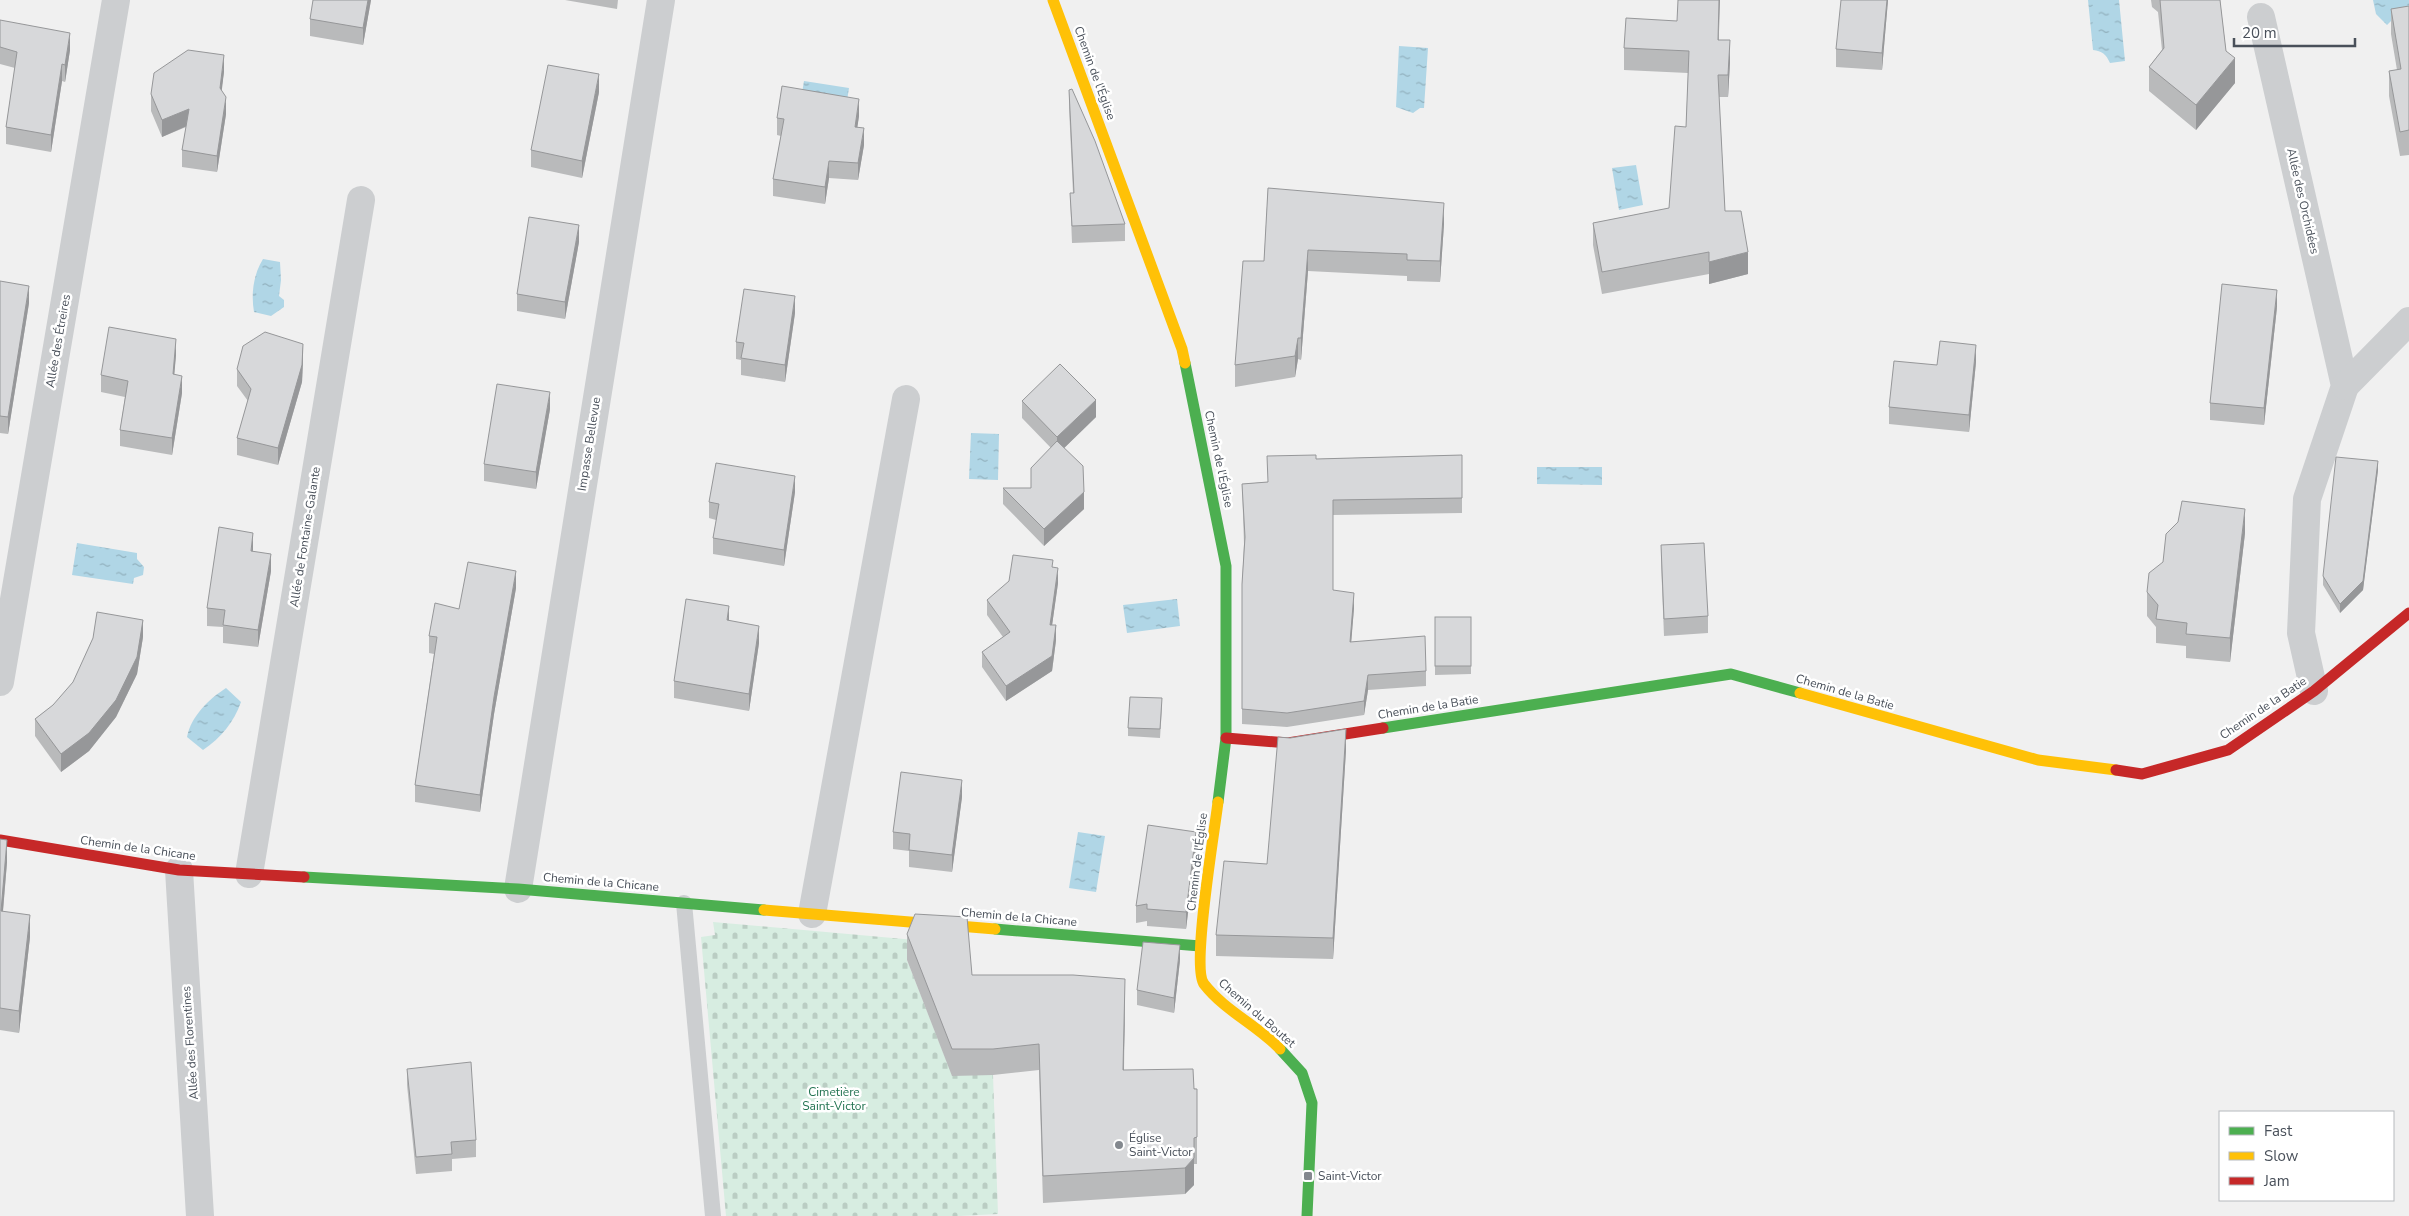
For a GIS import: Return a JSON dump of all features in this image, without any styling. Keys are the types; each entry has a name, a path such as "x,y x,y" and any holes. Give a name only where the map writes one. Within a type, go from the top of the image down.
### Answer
{"street":[{"name":"Allée des Étreires","path":"0,682 116,0"},
{"name":"Impasse Bellevue","path":"518,889 661,0"},
{"name":"Chemin de l'Église","path":"1054,0 1182,349 1226,566 1226,738 1200,946"},
{"name":"Allée des Orchidées","path":"2261,16 2344,386"},
{"name":"Allée de Fontaine-Galante","path":"249,874 361,200"},
{"path":"2314,691 2301,633 2306,499 2344,386 2409,321"},
{"path":"812,914 906,399"},
{"name":"Chemin de la Batie","path":"1226,738 1288,743 1731,674 2038,760 2142,774 2228,750 2314,691 2409,613"},
{"name":"Chemin de la Chicane","path":"0,840 179,870 518,889 1200,946"},
{"name":"Allée des Florentines","path":"179,870 200,1216"},
{"name":"Chemin du Boutet","path":"1200,946 1202,982 1219,1001 1270,1040 1302,1073 1312,1103 1307,1216"}],"lane":[{"path":"684,903 713,1216"}],"green space":[{"name":"Cimetière Saint-Victor","path":"713,922 915,940 907,960 952,1075 993,1075 998,1214 959,1216 726,1216 701,937 715,935"}],"water":[{"path":"2088,0 2119,0 2125,61 2110,63 2107,57 2099,51 2093,50"},
{"path":"2373,0 2409,0 2409,12 2398,14 2387,25 2376,14"},
{"path":"1399,46 1428,48 1424,108 1420,108 1413,113 1396,107"},
{"path":"804,81 849,88 846,107 801,99"},
{"path":"1636,165 1643,205 1619,210 1612,168"},
{"path":"263,259 280,262 281,280 279,296 284,300 284,307 271,316 254,312 254,285"},
{"path":"971,433 999,434 998,480 969,479"},
{"path":"1537,467 1602,467 1602,485 1537,484"},
{"path":"77,543 137,553 137,559 144,567 143,575 134,578 133,584 72,575"},
{"path":"1177,599 1180,626 1127,633 1123,605"},
{"path":"226,688 241,702 235,716 226,729 203,750 187,737 189,729 202,709 213,697"},
{"path":"1078,832 1105,836 1096,892 1069,888"}],"building":[{"path":"313,0 368,0 363,28 310,19"},
{"path":"1678,0 1719,0 1718,40 1730,40 1728,75 1718,75 1725,211 1741,211 1748,252 1709,262 1709,252 1602,272 1593,223 1669,208 1675,126 1686,127 1689,51 1624,48 1626,18 1677,21"},
{"path":"1841,0 1887,0 1882,53 1836,49"},
{"path":"2160,0 2220,0 2226,51 2235,58 2196,105 2149,67 2164,48"},
{"path":"2409,6 2409,130 2400,132 2389,71 2401,69 2391,9"},
{"path":"0,20 70,33 65,65 62,64 51,135 6,127 17,52 0,47"},
{"path":"188,50 224,55 220,88 226,97 217,156 182,150 189,109 162,120 151,94 154,73"},
{"path":"548,65 599,74 582,161 531,150"},
{"path":"782,86 859,99 855,127 864,128 858,163 829,161 825,187 773,179 784,119 777,118"},
{"path":"1072,89 1095,141 1125,224 1072,226 1070,193 1074,193 1069,90"},
{"path":"1268,188 1444,203 1440,261 1407,260 1407,254 1308,250 1301,338 1298,338 1295,356 1235,365 1243,261 1264,261"},
{"path":"529,217 579,225 565,302 517,294"},
{"path":"0,281 29,286 8,417 0,416"},
{"path":"2222,284 2277,290 2264,408 2210,403"},
{"path":"744,289 795,296 785,365 741,358 744,343 736,342"},
{"path":"109,327 176,339 173,374 182,376 172,438 120,430 128,381 101,375"},
{"path":"265,332 303,344 302,365 278,448 237,438 251,389 237,369 243,346"},
{"path":"1940,341 1976,345 1969,415 1889,407 1894,361 1937,365"},
{"path":"1060,364 1096,400 1057,437 1022,401"},
{"path":"497,384 550,392 536,472 484,464"},
{"path":"1057,441 1083,466 1084,492 1044,529 1003,488 1031,488 1031,468"},
{"path":"1316,455 1316,459 1462,455 1462,498 1333,500 1333,590 1354,593 1350,642 1425,636 1426,671 1368,675 1364,701 1287,713 1242,709 1242,584 1245,537 1242,484 1268,482 1267,456"},
{"path":"2336,457 2378,461 2363,581 2340,604 2323,576"},
{"path":"716,463 795,476 784,550 713,538 719,504 709,502"},
{"path":"2182,501 2245,509 2230,638 2186,634 2187,623 2156,619 2158,605 2147,592 2149,573 2163,562 2166,534 2178,522"},
{"path":"219,527 253,533 251,551 271,554 258,630 223,625 225,610 207,608"},
{"path":"1704,543 1708,616 1664,619 1661,545"},
{"path":"1013,555 1053,560 1052,567 1058,568 1050,625 1056,625 1052,656 1006,686 982,652 1010,632 987,600 1009,581"},
{"path":"468,562 516,571 494,697 480,795 415,785 437,637 429,636 435,603 459,609"},
{"path":"686,599 729,606 727,620 759,626 749,694 674,681"},
{"path":"97,612 143,620 137,657 116,700 89,733 61,754 35,719 53,705 73,682 93,638"},
{"path":"1435,617 1471,617 1471,666 1435,666"},
{"path":"1130,697 1162,698 1160,729 1128,728"},
{"path":"1346,729 1333,938 1216,935 1224,861 1267,864 1278,737 1290,738"},
{"path":"901,772 962,780 952,855 909,850 910,834 893,832"},
{"path":"1148,825 1196,832 1186,912 1147,909 1147,904 1136,906"},
{"path":"0,839 7,840 1,911 30,915 19,1011 0,1008"},
{"path":"915,914 967,917 972,975 1073,975 1125,979 1123,1070 1193,1069 1194,1089 1197,1089 1197,1137 1194,1138 1194,1158 1185,1168 1043,1176 1039,1044 993,1049 952,1049 907,934"},
{"path":"1143,942 1180,945 1174,998 1137,990"},
{"path":"471,1062 476,1140 451,1142 452,1154 416,1157 407,1069"}],"traffic: fast":[{"path":"1185,363 1226,566 1226,738 1218,802"},
{"path":"1383,728 1731,674 1800,693"},
{"path":"304,877 518,889 764,910"},
{"path":"995,929 1200,946"},
{"path":"1280,1049 1302,1073 1312,1103 1307,1216"}],"traffic: slow":[{"path":"1053,0 1182,349 1185,363"},
{"path":"1800,693 2038,760 2116,770"},
{"path":"1218,802 1202,927 1201,973 1204,984 1212,994 1280,1049"},
{"path":"764,910 995,929"}],"traffic: jam":[{"path":"2116,770 2142,774 2228,750 2314,691 2409,613"},
{"path":"1226,738 1288,743 1383,728"},
{"path":"0,840 179,870 304,877"}],"place":[{"name":"Église Saint-Victor","path":"1119,1145"},
{"name":"Saint-Victor","path":"1308,1176"}]}
